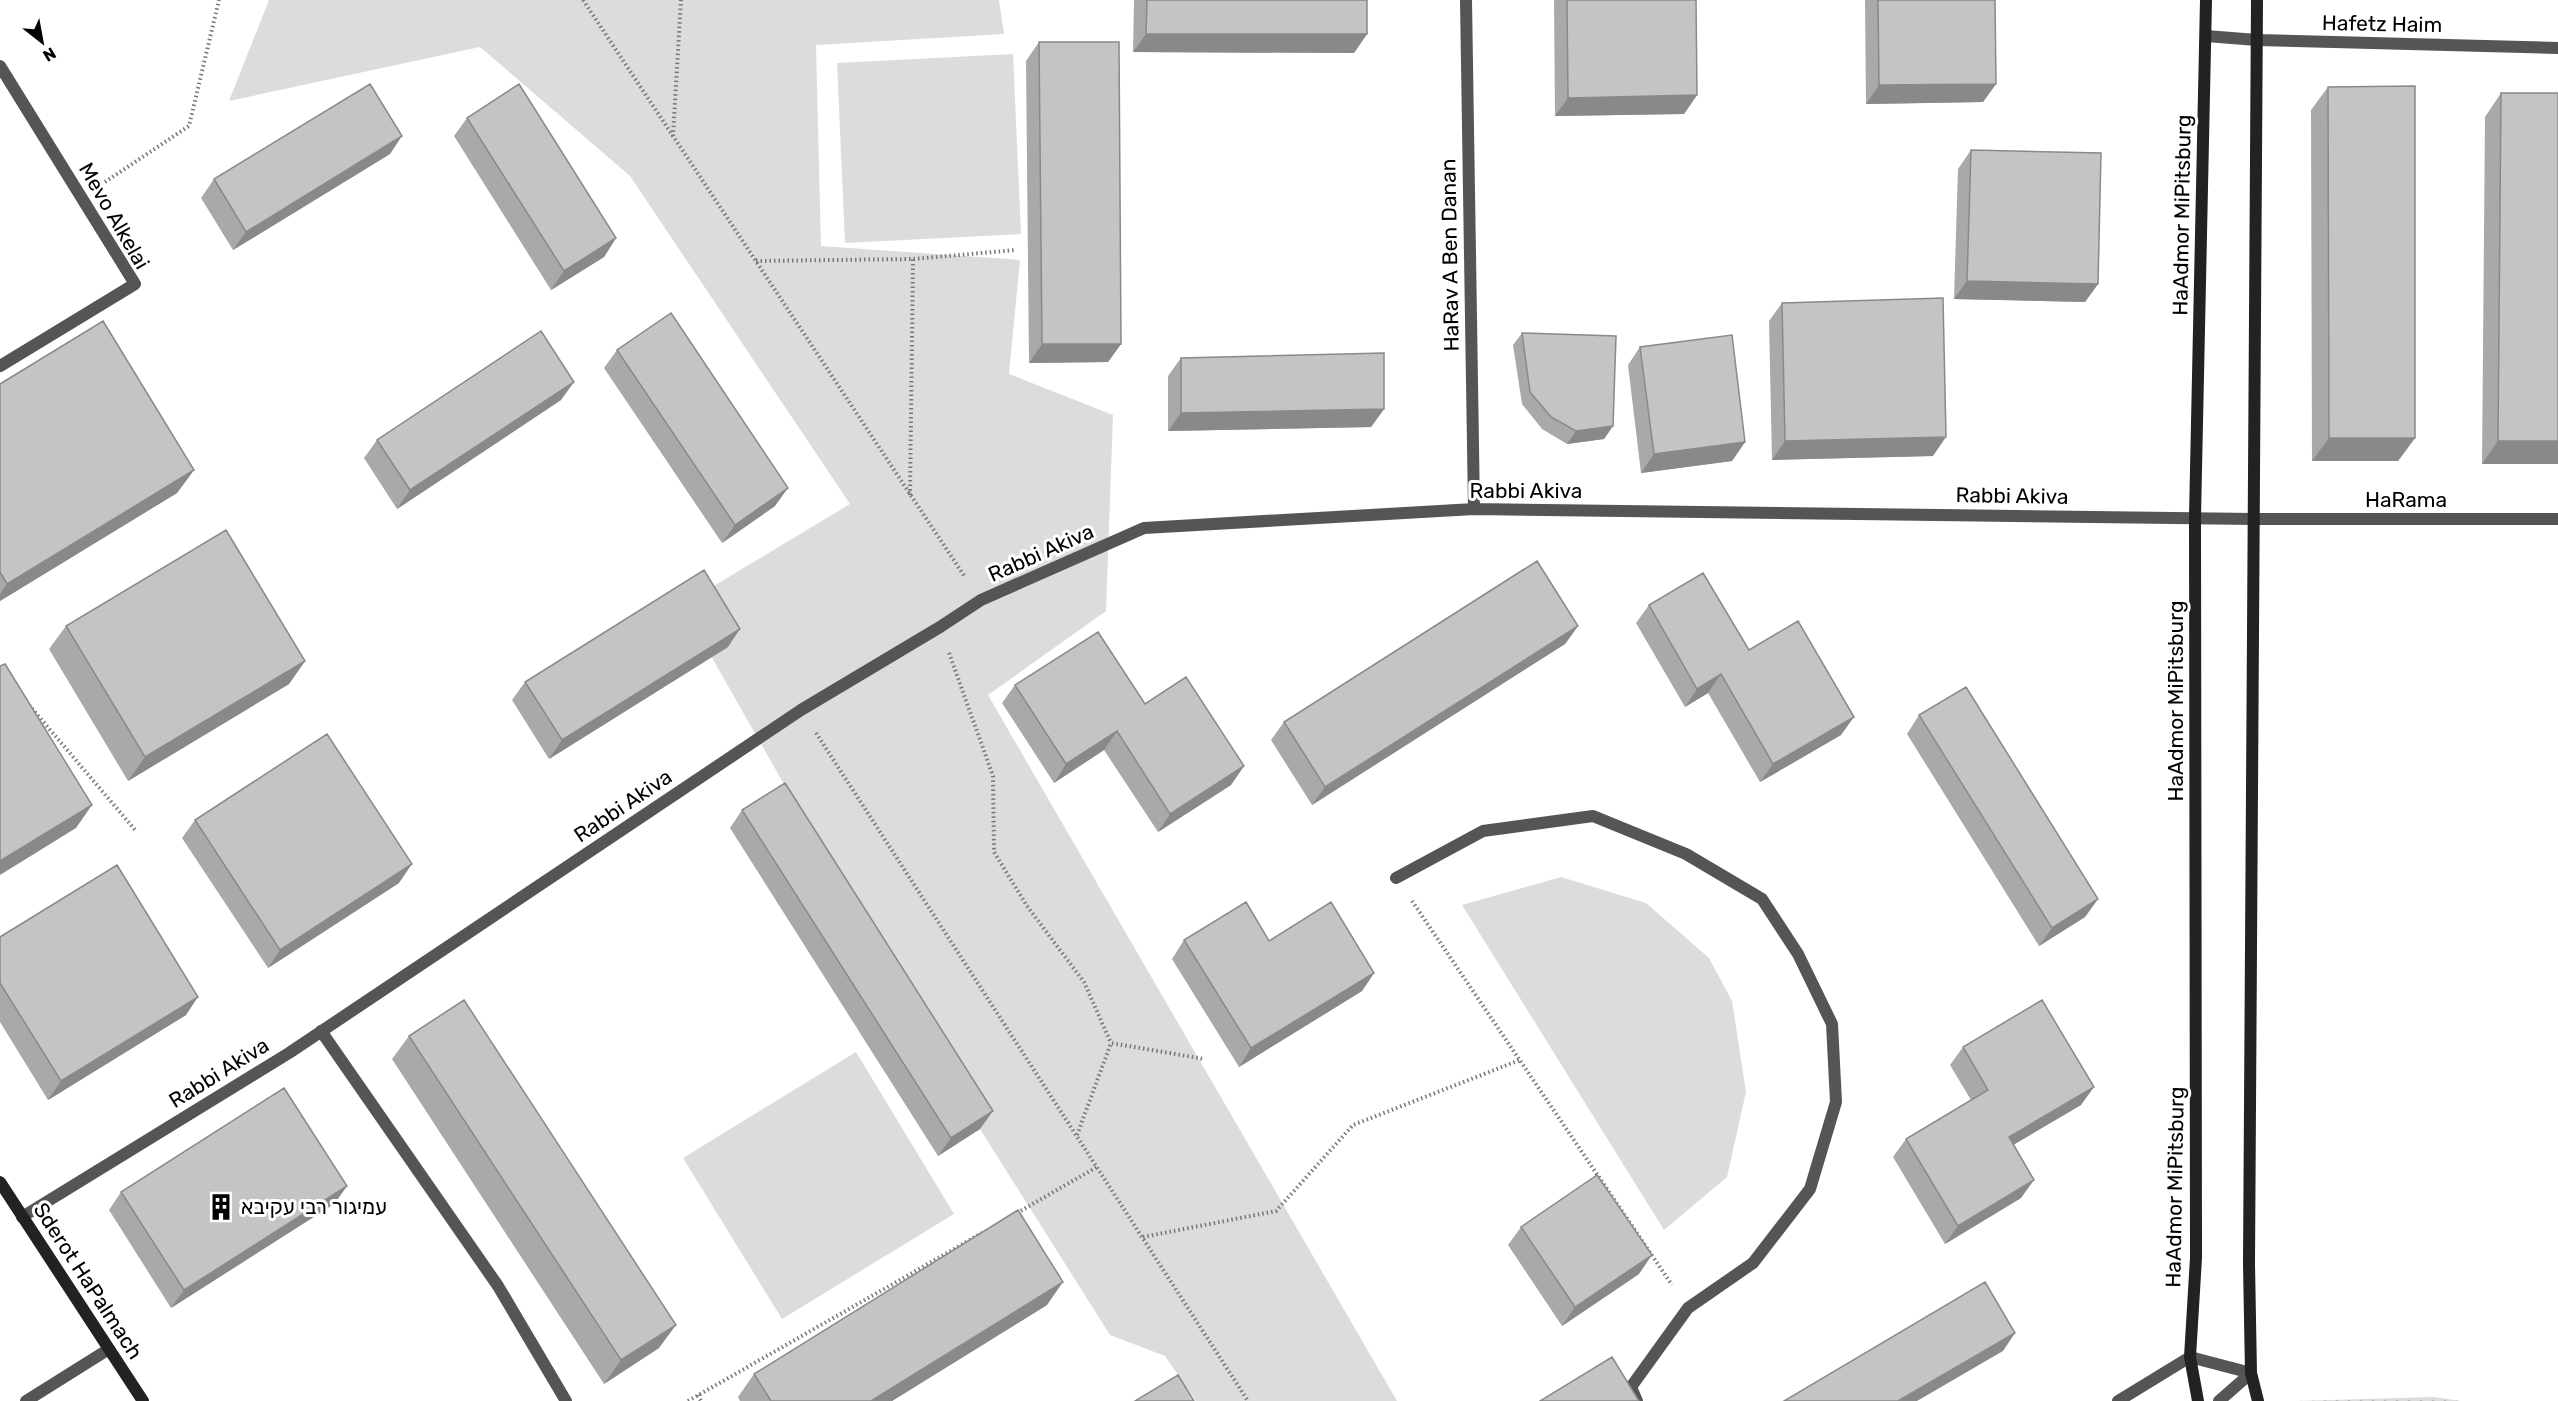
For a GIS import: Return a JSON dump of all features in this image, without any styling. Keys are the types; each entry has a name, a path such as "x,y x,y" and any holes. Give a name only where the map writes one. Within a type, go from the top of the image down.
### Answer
{"street":[{"name":"HaRav A Ben Danan","path":"1466,0 1474,509"},
{"name":"HaAdmor MiPitsburg","path":"2198,1401 2190,1357 2196,1258 2195,517 2206,0"},
{"path":"2257,0 2249,1264 2251,1373 2258,1401"},
{"name":"Hafetz Haim","path":"2206,36 2257,40 2558,48"},
{"name":"Mevo Alkelai","path":"0,66 135,284 0,366"},
{"name":"Rabbi Akiva","path":"22,1217 321,1031 801,710 981,600 1144,528 1474,509 2254,519"},
{"name":"HaRama","path":"2254,519 2558,519"},
{"path":"1396,878 1483,831 1593,816 1686,854 1762,899 1798,954 1832,1024 1836,1102 1810,1189 1753,1263 1688,1308 1631,1387 1637,1401"},
{"path":"321,1031 498,1286 566,1401"},
{"name":"Sderot HaPalmach","path":"0,1182 143,1401"},
{"path":"26,1401 109,1349"},
{"path":"2118,1401 2190,1357 2251,1373"},
{"path":"2219,1401 2251,1373"}],"path":[{"path":"81,197 189,126 219,0"},
{"path":"583,0 981,600"},
{"path":"673,137 681,0"},
{"path":"756,261 913,259 1016,250"},
{"path":"910,496 913,259"},
{"path":"940,627 993,776 994,852 1027,906 1084,982 1111,1043 1076,1136"},
{"path":"23,697 135,831"},
{"path":"801,710 1248,1401"},
{"path":"1396,878 1688,1308"},
{"path":"1111,1043 1204,1059"},
{"path":"1143,1237 1276,1211 1353,1125 1520,1060"},
{"path":"1015,1214 1097,1167"},
{"path":"688,1401 984,1232"},
{"path":"698,1395 701,1401"}],"shaded area":[{"path":"269,0 999,0 1004,34 816,45 821,246 1020,260 1009,374 1113,415 1106,611 988,695 1397,1401 1196,1401 1165,1356 1110,1335 980,1129 682,605 850,504 630,176 480,47 229,101"},
{"path":"1013,54 1021,234 845,243 837,63"},
{"path":"1561,877 1646,903 1709,958 1732,1001 1746,1092 1727,1177 1664,1230 1462,905"},
{"path":"856,1052 954,1214 782,1319 683,1158"},
{"path":"2434,1397 2461,1401 2296,1401"}],"building":[{"path":"1147,0 1367,0 1367,34 1146,34"},
{"path":"1567,0 1696,0 1697,95 1568,98"},
{"path":"1878,0 1995,0 1996,84 1879,85"},
{"path":"1039,42 1119,42 1121,344 1042,344"},
{"path":"370,84 402,136 246,232 214,179"},
{"path":"519,84 616,238 564,271 467,118"},
{"path":"2415,86 2415,438 2329,438 2328,87"},
{"path":"2501,93 2558,93 2558,441 2498,441"},
{"path":"1971,150 2101,153 2098,284 1967,281"},
{"path":"1943,298 1946,437 1785,441 1782,303"},
{"path":"671,313 788,488 735,525 617,350"},
{"path":"103,321 194,470 7,584 0,572 0,384"},
{"path":"541,331 574,382 410,490 377,440"},
{"path":"1522,333 1616,336 1613,426 1576,431 1551,417 1530,392"},
{"path":"1732,335 1745,442 1654,454 1640,347"},
{"path":"1384,353 1384,409 1181,413 1181,358"},
{"path":"226,530 305,661 145,757 66,626"},
{"path":"1537,561 1578,626 1325,787 1284,722"},
{"path":"704,570 740,629 562,740 525,682"},
{"path":"1703,573 1749,650 1798,621 1854,717 1773,764 1721,674 1697,689 1649,605"},
{"path":"1098,632 1145,704 1186,677 1244,766 1170,814 1117,731 1066,764 1015,685"},
{"path":"5,664 92,805 0,861 0,666"},
{"path":"1966,687 2098,899 2052,928 1919,715"},
{"path":"327,734 412,864 280,950 195,820"},
{"path":"785,783 993,1111 951,1138 742,810"},
{"path":"117,865 198,997 61,1081 0,983 0,937"},
{"path":"1246,902 1269,941 1331,902 1374,973 1251,1048 1184,940"},
{"path":"464,1000 676,1325 621,1360 409,1036"},
{"path":"2042,1000 2094,1087 2009,1137 2034,1180 1958,1226 1906,1139 1988,1090 1963,1047"},
{"name":"עמיגור רבי עקיבא","path":"284,1088 347,1186 184,1290 121,1192"},
{"path":"1597,1175 1652,1255 1575,1307 1521,1227"},
{"path":"1018,1210 1063,1282 871,1401 771,1401 754,1374"},
{"path":"1985,1282 2015,1333 1898,1401 1784,1401"},
{"path":"1612,1357 1639,1401 1540,1401"},
{"path":"1178,1375 1194,1401 1135,1401"}],"place":[{"name":"עמיגור רבי עקיבא","path":"221,1207"}]}
